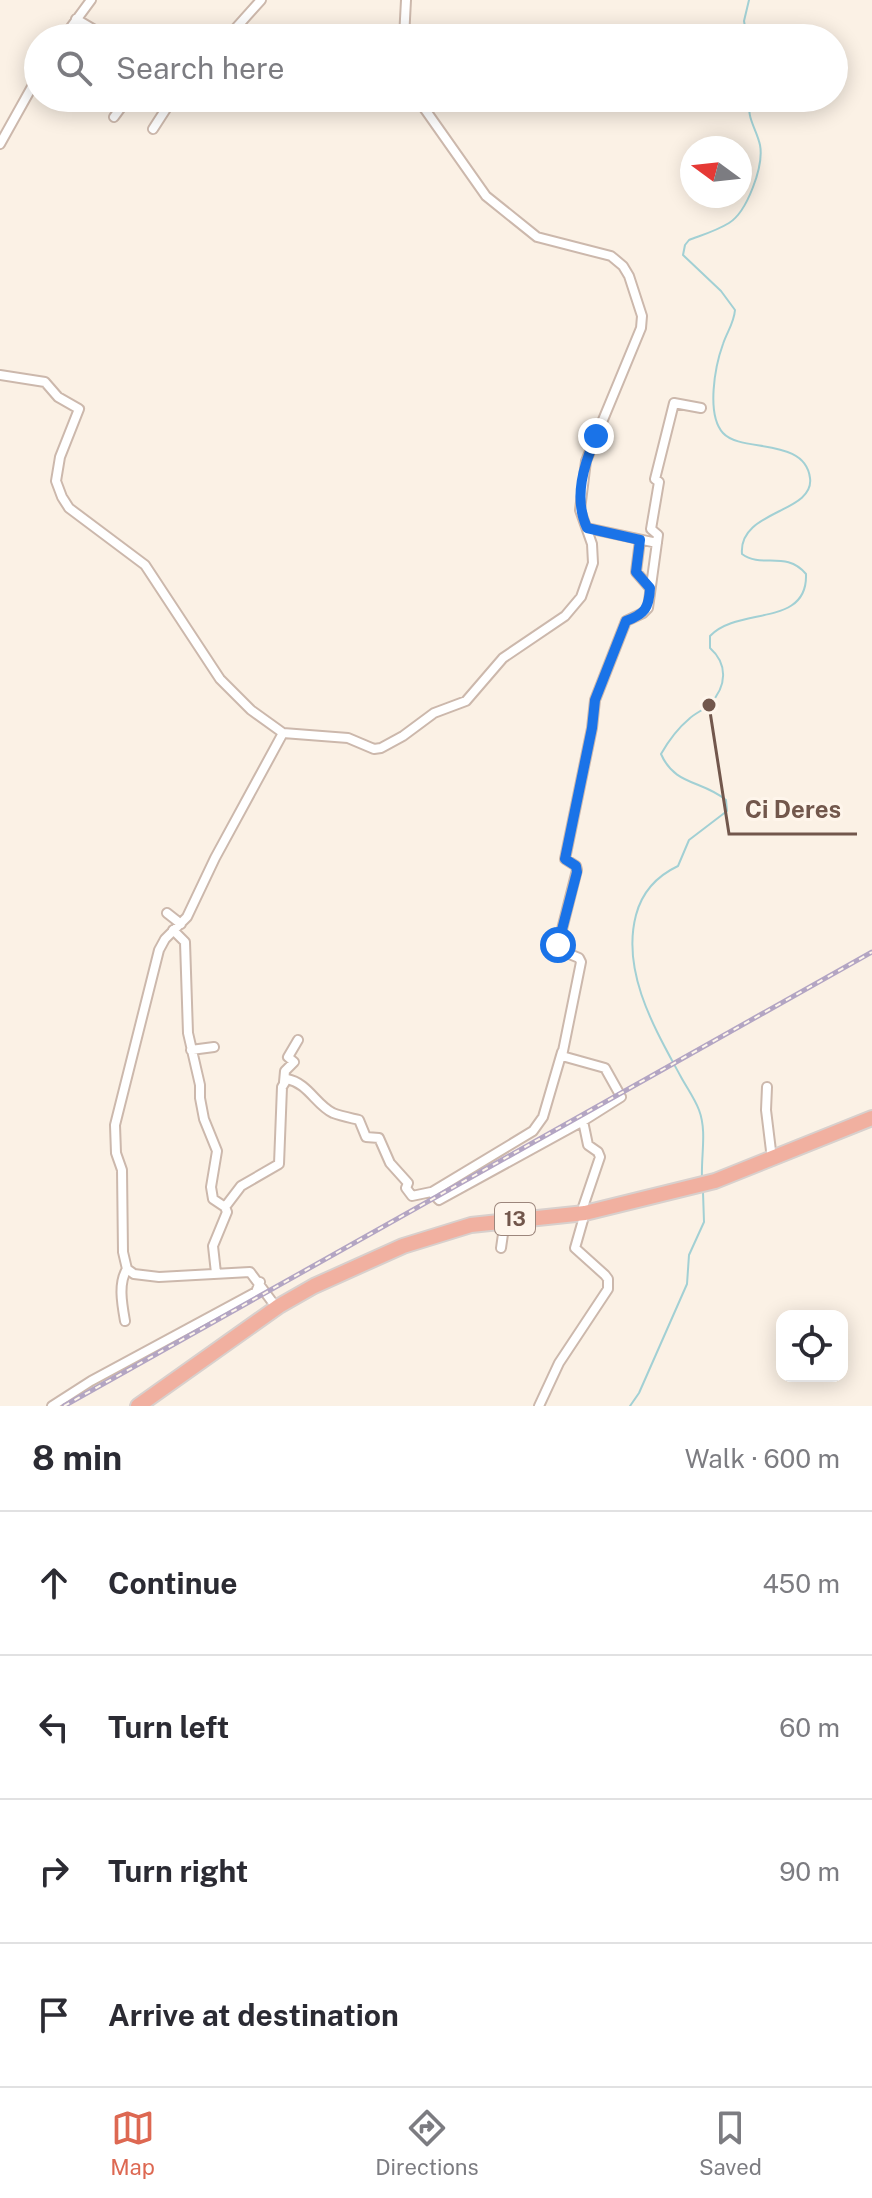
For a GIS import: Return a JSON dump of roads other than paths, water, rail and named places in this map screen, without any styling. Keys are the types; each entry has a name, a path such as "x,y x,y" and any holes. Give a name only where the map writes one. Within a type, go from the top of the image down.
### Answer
{"highway":[{"name":"13","path":"138,1406 276,1307 403,1246 471,1225 583,1213 715,1181 872,1118"}],"street":[{"path":"73,24 91,0"},
{"path":"240,24 261,0"},
{"path":"405,24 406,0"},
{"path":"76,19 84,24"},
{"path":"0,144 24,99"},
{"path":"114,117 118,112"},
{"path":"153,129 164,112"},
{"path":"0,375 45,382 58,397 79,409 58,463 57,484 62,497 81,518 145,565 220,679 240,701 283,733 348,738 370,748 381,748 434,713 466,701 503,658 565,616 581,597 593,563 587,528 580,510 586,461 630,359 642,322 629,276 623,266 611,256 537,237 486,196 427,112"},
{"path":"284,1082 292,1080 314,1094 331,1112 359,1120 366,1137 379,1138 390,1162 408,1183 406,1188 412,1196 432,1192 533,1131 543,1117 562,1052 581,962 579,958 560,950 558,945 577,870 565,859 592,728 594,701 626,621 648,608 658,535 651,529 650,521 659,482 655,479 674,403 701,408"},
{"path":"587,528 657,543"},
{"path":"640,540 636,572 650,588"},
{"path":"276,1307 260,1282 244,1271 159,1277 134,1274 127,1269 123,1252 122,1170 117,1156 115,1125 156,956 165,939 193,907 215,858 283,733"},
{"path":"167,913 181,924"},
{"path":"173,930 185,942 186,1015 191,1050 204,1119 217,1151 211,1187 213,1199 227,1212 213,1246 216,1273"},
{"path":"225,1207 241,1186 279,1164 285,1071 294,1062 288,1057 298,1040"},
{"path":"191,1050 214,1047"},
{"path":"432,1192 441,1199 583,1121 620,1095 605,1068 563,1057 562,1052"},
{"path":"767,1087 766,1110 772,1159"},
{"path":"539,1406 569,1347 608,1289 605,1275 576,1250 576,1239 600,1157 588,1145 583,1121"},
{"path":"501,1248 505,1237 505,1220"},
{"path":"125,1321 122,1287 127,1269"},
{"path":"52,1406 91,1381 256,1292 260,1282"}],"waterway":[{"path":"745,24 749,0"},
{"path":"702,1178 701,1118 643,999 633,958 633,936 636,915 646,892 663,875 678,866 689,840 727,811 726,800 681,777 661,754 681,727 710,704 720,690 722,668 710,648 710,636 737,621 784,609 796,602 804,591 806,574 798,567 742,554 744,540 752,528 801,498 808,490 810,478 806,465 797,456 732,439 718,425 713,402 715,377 735,310 721,291 683,255 689,240 729,223 748,199 761,154 750,112"},
{"path":"630,1406 639,1393 687,1284 689,1255 704,1222 703,1192"}],"railway":[{"path":"64,1406 872,952"}],"place":[{"name":"Ci Deres","path":"709,705"}]}
